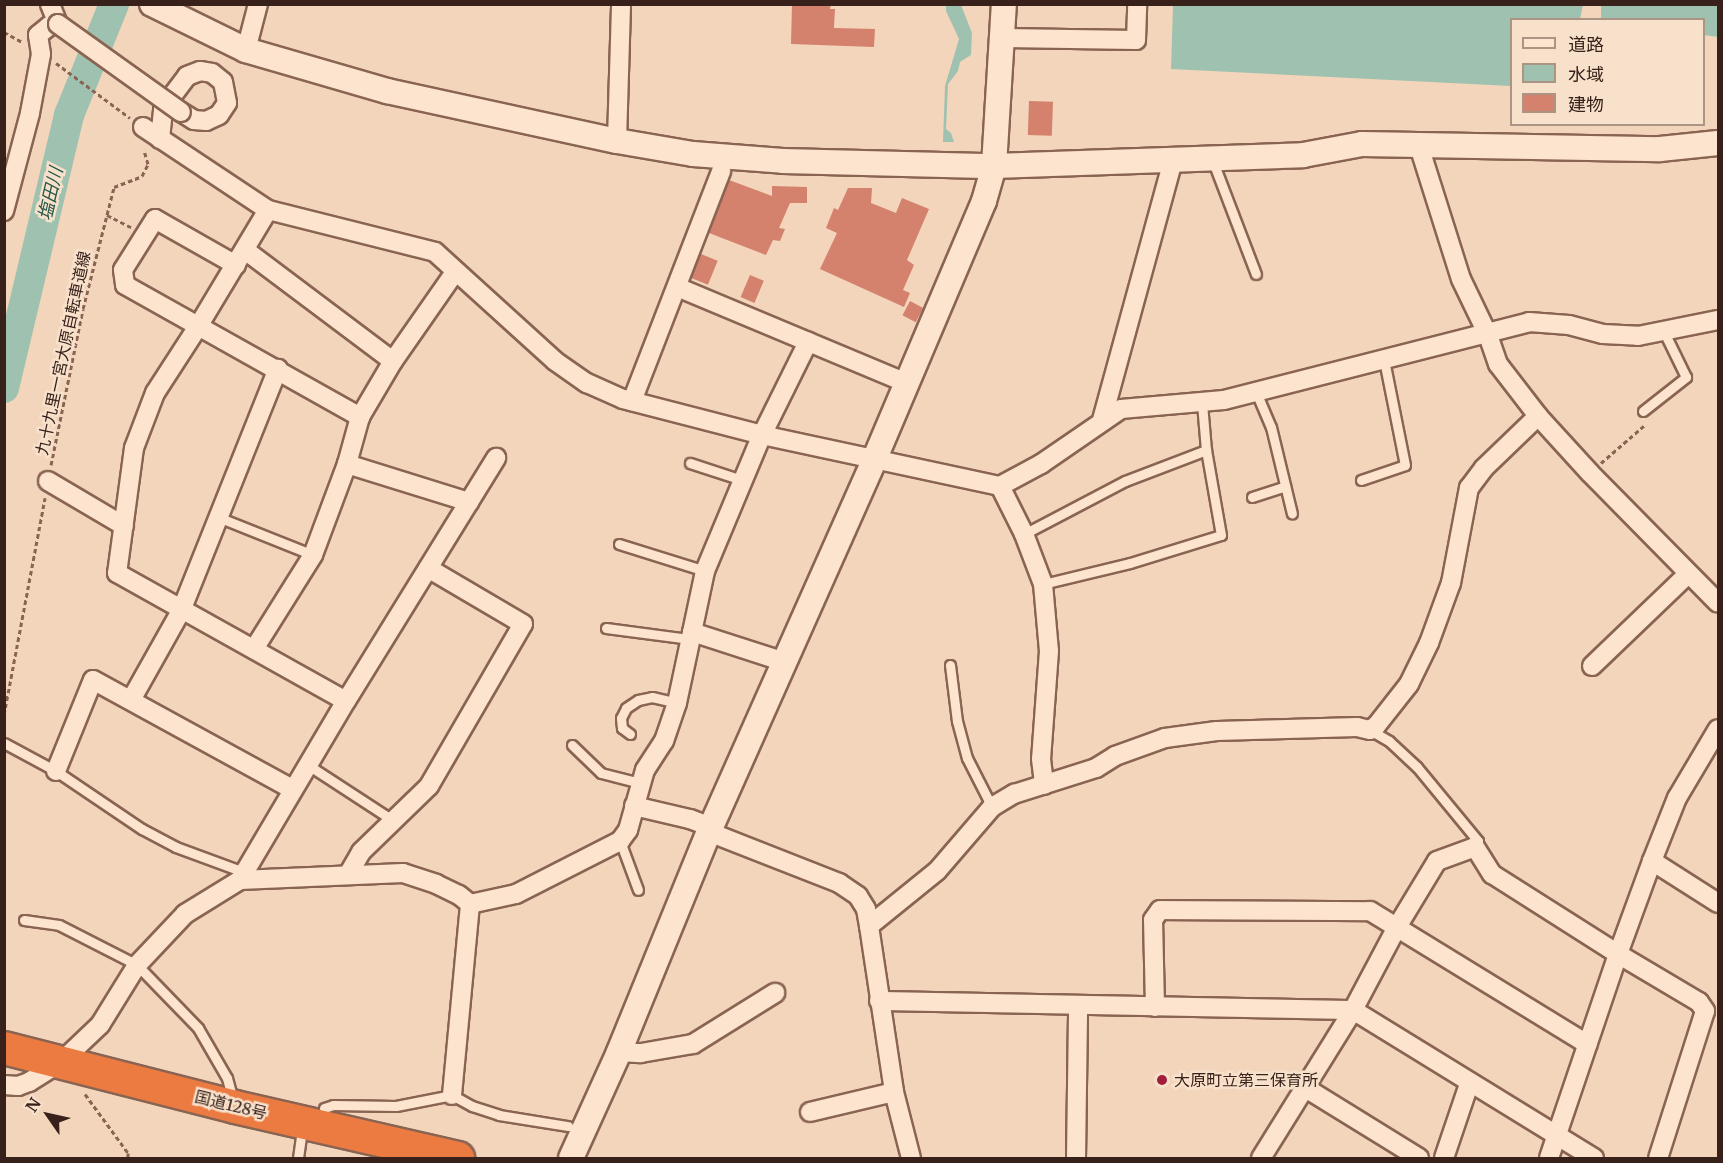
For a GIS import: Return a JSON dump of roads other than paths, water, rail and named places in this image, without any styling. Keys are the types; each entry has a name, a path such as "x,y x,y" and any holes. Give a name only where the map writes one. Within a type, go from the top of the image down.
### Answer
{"highway":[{"name":"国道128号","path":"4,1048 235,1107 314,1115 458,1158"}],"street":[{"path":"50,4 58,24 181,112 194,120 206,121 219,115 226,103 223,82 212,73 200,71 187,76 163,108 160,139"},
{"path":"152,4 246,50 387,91 617,141 693,154 783,161 994,166 1303,155 1362,144 1660,149 1719,143"},
{"path":"246,50 258,4"},
{"path":"617,141 621,4"},
{"path":"571,1158 619,1052 710,830 875,458 984,201 994,166 1004,38 1004,4"},
{"path":"1004,38 1136,40 1137,4"},
{"path":"4,211 30,113 41,54 38,35 49,26 58,24"},
{"path":"143,127 268,210 435,252 555,361 587,383 632,401 762,435 1000,486 1041,464 1120,409 1202,403 1256,392 1488,335 1529,322 1569,325 1603,334 1638,336 1719,320"},
{"path":"1419,146 1461,279 1488,335 1498,364 1538,416 1590,473 1719,603"},
{"path":"1102,420 1173,161"},
{"path":"632,401 721,171"},
{"path":"268,210 200,325 155,393 134,448 117,573 346,700"},
{"path":"360,417 279,369 125,285 123,270 155,219 240,257 393,362"},
{"path":"254,649 313,555 347,464 360,417 393,362 455,272"},
{"path":"677,287 907,383"},
{"path":"470,904 516,894 620,841 628,830 645,770 664,741 677,703 705,571 762,435 808,342"},
{"path":"131,700 182,611 279,369"},
{"path":"870,926 937,871 992,807 1014,794 1096,768 1115,756 1165,738 1216,731 1357,727 1370,730 1376,726 1409,684 1429,643 1451,583 1469,488 1484,468 1538,416"},
{"path":"4,1085 18,1086 29,1082 62,1062 100,1025 137,965 185,914 242,876 346,700 496,458"},
{"path":"347,464 469,502"},
{"path":"48,481 124,526"},
{"path":"1000,486 1043,584 1049,651 1041,759 1044,785"},
{"path":"349,873 361,852 395,822 429,786 523,624 428,568"},
{"path":"1592,666 1688,574"},
{"path":"691,636 785,662"},
{"path":"56,771 93,680 292,789"},
{"path":"1549,1158 1652,861 1677,798 1719,729"},
{"path":"634,806 690,819 710,830 838,883 858,896 866,909 870,926 879,1001 894,1092 911,1158"},
{"path":"1261,1158 1353,1010 1397,927 1437,861 1475,847 1492,874 1699,1002 1712,1016 1658,1158"},
{"path":"1652,861 1719,903"},
{"path":"242,876 403,873 436,884 459,895 470,904"},
{"path":"452,1095 470,904"},
{"path":"1155,1007 1153,920 1160,910 1370,911 1587,1044"},
{"path":"619,1052 640,1053 693,1044 775,993"},
{"path":"879,1001 1353,1010 1469,1084 1594,1158"},
{"path":"1076,1158 1078,1006"},
{"path":"1444,1158 1469,1084"},
{"path":"1304,1087 1419,1158"},
{"path":"810,1112 894,1092"}],"lane":[{"path":"1212,159 1256,274"},
{"path":"1643,411 1686,377 1664,332"},
{"path":"1361,480 1405,465 1384,360"},
{"path":"1256,392 1271,427 1292,514"},
{"path":"1043,584 1130,563 1221,535 1206,450 1202,403"},
{"path":"1023,534 1125,481 1206,450"},
{"path":"690,463 742,480"},
{"path":"1252,497 1285,486"},
{"path":"218,517 313,555"},
{"path":"619,544 705,571"},
{"path":"606,628 691,636"},
{"path":"950,665 957,721 967,758 992,807"},
{"path":"630,734 622,728 621,718 626,708 638,700 652,697 677,703"},
{"path":"1370,730 1389,741 1417,767 1478,841 1475,847"},
{"path":"4,743 56,771 142,829 176,847 242,876"},
{"path":"572,745 601,773 640,783"},
{"path":"308,765 395,822"},
{"path":"620,841 638,890"},
{"path":"24,920 59,925 137,965 198,1028 227,1078 235,1107"},
{"path":"298,1158 314,1115 333,1105 396,1106 452,1095 472,1107 499,1115 568,1126"}],"water":[{"path":"1583,4 1580,18 1510,18 1510,86 1171,69 1173,5"},
{"path":"946,5 961,5 972,33 971,55 960,62 958,71 948,84 946,129 951,133 954,142 943,142 945,86 959,39 946,11"},
{"path":"1601,5 1718,5 1718,37 1705,35 1705,18 1601,18"}],"waterway":[{"name":"塩田川","path":"4,388 69,115 114,4"}],"place":[{"name":"大原町立第三保育所","path":"1162,1080"}]}
